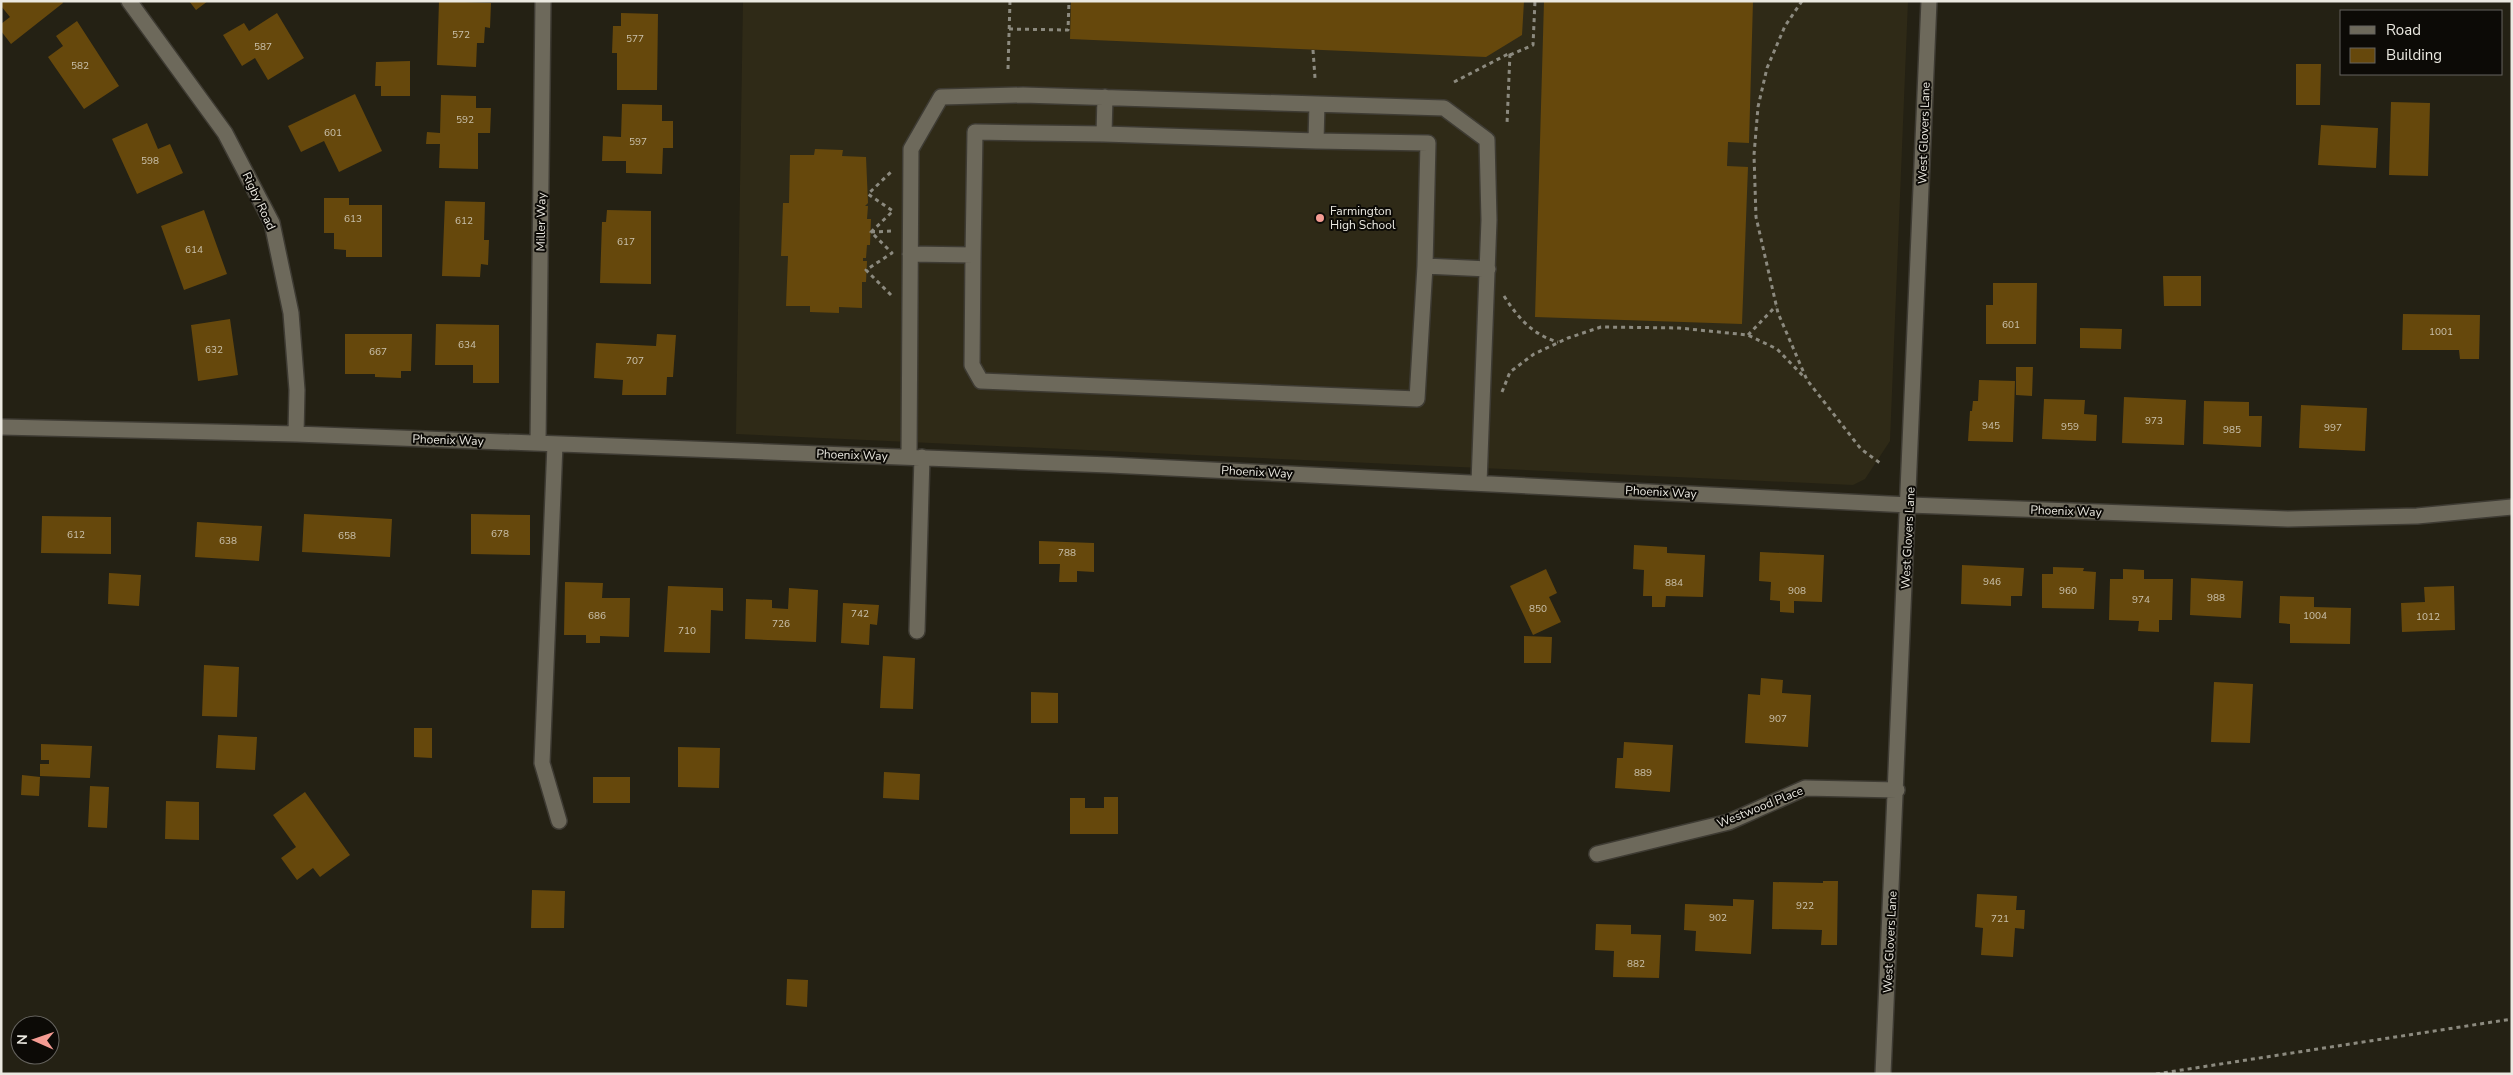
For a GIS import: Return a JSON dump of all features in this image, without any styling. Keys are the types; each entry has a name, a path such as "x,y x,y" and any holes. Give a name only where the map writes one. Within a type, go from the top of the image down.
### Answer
{"street":[{"name":"Rigby Road","path":"129,1 225,133 272,223 291,313 297,390 296,434"},
{"name":"Miller Way","path":"538,443 544,1"},
{"name":"West Glovers Lane","path":"1884,1074 1929,1"},
{"path":"918,631 916,457 910,254 911,149 942,97 1105,97 1444,108 1486,140 1489,220 1488,269 1479,483"},
{"path":"1104,134 1105,97"},
{"path":"1316,140 1317,104"},
{"path":"975,132 1104,134 1428,143 1425,266 1417,399 981,382 972,365 975,132"},
{"path":"910,254 973,255"},
{"path":"1425,266 1488,269"},
{"name":"Phoenix Way","path":"1,427 296,434 916,457 1909,505 2288,519 2417,516 2512,507"},
{"path":"555,444 542,763 559,821"},
{"name":"Westwood Place","path":"1597,854 1729,822 1805,788 1896,790"}],"path":[{"path":"1008,69 1010,1"},
{"path":"1009,29 1068,30 1069,1"},
{"path":"1454,82 1533,45 1535,1"},
{"path":"1802,2 1785,26 1768,68 1758,107 1754,155 1756,217 1776,306 1807,380"},
{"path":"1314,50 1315,78"},
{"path":"1507,124 1510,55"},
{"path":"870,232 893,211 868,194 894,169"},
{"path":"870,232 892,232"},
{"path":"870,232 892,253 866,270 891,295"},
{"path":"1500,289 1512,309 1528,327 1545,338 1559,342"},
{"path":"1748,335 1776,306"},
{"path":"1500,397 1510,372 1534,354 1559,342 1601,327 1679,328 1748,335 1777,349 1807,380 1861,449 1880,463"},
{"path":"2156,1074 2512,1019"}],"shaded area":[{"name":"Farmington High School","path":"743,1 1908,1 1890,441 1865,479 1853,485 736,434"}],"building":[{"path":"1,1 62,1 63,3 11,44 1,31 1,24 10,17 1,6"},
{"path":"189,1 208,1 196,10"},
{"path":"439,1 491,3 490,28 485,27 484,43 477,43 476,67 437,65"},
{"path":"1071,1 1524,1 1522,35 1486,57 1070,39"},
{"path":"1544,1 1753,1 1749,143 1728,142 1727,166 1748,167 1742,324 1535,317"},
{"path":"277,13 304,58 268,80 255,58 242,66 223,35 244,23 249,31"},
{"path":"621,13 658,14 657,90 617,90 617,53 612,53 613,26 621,26"},
{"path":"77,21 119,86 84,109 48,57 63,46 56,36"},
{"path":"410,61 410,96 381,96 381,86 375,86 376,62"},
{"path":"2296,64 2321,64 2320,105 2296,105"},
{"path":"355,94 382,151 339,172 324,141 301,152 288,126"},
{"path":"441,95 476,96 476,108 491,108 490,133 478,133 478,169 439,168 440,144 426,144 427,132 440,133"},
{"path":"2391,102 2430,103 2428,176 2389,175"},
{"path":"622,104 662,105 662,121 673,121 673,148 663,148 662,174 626,173 626,161 602,161 603,136 621,137"},
{"path":"147,123 158,149 170,144 183,173 137,194 112,139"},
{"path":"2321,125 2378,128 2376,168 2318,165"},
{"path":"815,149 843,150 842,156 866,157 868,203 865,206 868,206 867,219 871,219 870,245 867,245 866,258 863,258 863,261 867,261 866,282 862,282 862,308 839,307 839,313 810,312 810,306 786,306 788,256 781,256 783,203 789,203 790,155 814,155"},
{"path":"324,198 349,198 349,205 382,205 382,257 346,257 346,250 334,249 334,233 324,233"},
{"path":"445,201 485,202 484,240 489,240 488,265 481,264 480,277 442,276"},
{"path":"204,210 227,274 184,290 161,226"},
{"path":"607,210 651,211 651,284 600,283 602,222 606,222"},
{"path":"2163,276 2201,276 2201,306 2164,306"},
{"path":"1993,283 2037,283 2036,344 1986,344 1986,305 1993,305"},
{"path":"2403,314 2480,315 2479,359 2460,359 2459,350 2402,350"},
{"path":"230,319 238,375 198,381 191,325"},
{"path":"436,324 499,325 499,383 473,383 473,365 435,365"},
{"path":"2080,328 2122,329 2121,349 2080,348"},
{"path":"345,334 412,334 411,371 401,371 401,378 375,377 375,374 345,374"},
{"path":"657,334 676,335 673,377 667,377 666,395 622,395 623,380 594,378 596,343 656,346"},
{"path":"2016,367 2033,367 2032,396 2016,395"},
{"path":"1979,380 2015,381 2013,442 1968,441 1970,411 1972,411 1973,401 1978,401"},
{"path":"2124,397 2186,400 2184,445 2122,443"},
{"path":"2044,399 2085,400 2084,414 2097,415 2096,441 2042,439"},
{"path":"2204,401 2249,402 2249,416 2262,416 2261,447 2203,444"},
{"path":"2301,405 2367,408 2365,451 2299,448"},
{"path":"304,514 392,519 390,557 302,552"},
{"path":"471,514 530,515 530,555 471,554"},
{"path":"42,516 111,517 111,554 41,553"},
{"path":"197,522 262,526 259,561 195,557"},
{"path":"1039,541 1094,543 1094,572 1077,571 1077,582 1059,582 1060,564 1039,564"},
{"path":"1634,545 1667,547 1667,553 1705,555 1703,597 1666,596 1665,607 1652,607 1652,596 1643,596 1644,570 1633,569"},
{"path":"1760,552 1824,555 1822,602 1794,601 1794,613 1780,612 1780,601 1770,600 1771,582 1759,581"},
{"path":"1962,565 2024,568 2022,596 2011,596 2011,606 1961,604"},
{"path":"2053,567 2084,568 2083,571 2096,572 2094,609 2042,608 2042,574 2053,574"},
{"path":"1546,569 1557,593 1549,597 1561,622 1533,635 1510,586"},
{"path":"2123,569 2144,570 2144,579 2173,579 2172,620 2159,620 2159,632 2138,631 2139,621 2109,620 2110,579 2123,579"},
{"path":"109,573 141,575 139,606 108,604"},
{"path":"2191,578 2243,581 2241,618 2190,615"},
{"path":"565,582 603,583 602,598 630,598 629,637 600,636 600,643 586,643 586,635 564,635"},
{"path":"668,586 723,588 723,611 711,610 710,653 664,652"},
{"path":"2454,586 2455,630 2402,632 2401,603 2425,602 2424,587"},
{"path":"789,588 818,590 816,642 745,639 746,599 772,600 772,608 788,609"},
{"path":"2280,596 2314,597 2314,607 2351,608 2350,644 2290,643 2290,624 2279,623"},
{"path":"843,603 879,605 877,625 870,624 869,645 841,643"},
{"path":"1524,636 1552,637 1551,663 1524,663"},
{"path":"883,656 915,658 913,709 880,708"},
{"path":"204,665 239,667 237,717 202,716"},
{"path":"1761,678 1783,680 1782,693 1811,695 1808,747 1745,743 1748,694 1760,695"},
{"path":"2214,682 2253,684 2250,743 2211,742"},
{"path":"1031,692 1058,693 1058,723 1031,723"},
{"path":"414,728 432,728 432,758 414,757"},
{"path":"218,735 257,737 255,770 216,768"},
{"path":"1624,742 1673,745 1670,792 1615,788 1617,758 1623,758"},
{"path":"41,744 92,746 90,778 40,776 40,764 49,764 49,760 41,760"},
{"path":"678,747 720,748 719,788 678,787"},
{"path":"884,772 920,774 919,800 883,798"},
{"path":"22,775 40,777 39,796 21,795"},
{"path":"593,777 630,777 630,803 593,803"},
{"path":"90,786 109,787 107,828 88,827"},
{"path":"305,792 350,855 320,877 313,868 297,880 281,858 296,847 273,815"},
{"path":"1104,797 1118,797 1118,834 1070,834 1070,798 1085,798 1085,808 1104,808"},
{"path":"166,801 199,802 199,840 165,839"},
{"path":"1823,881 1838,881 1837,945 1821,945 1822,930 1772,929 1773,882 1823,883"},
{"path":"532,890 565,891 564,928 531,928"},
{"path":"1977,894 2017,896 2016,910 2025,910 2024,929 2015,928 2013,957 1981,955 1983,928 1975,927"},
{"path":"1733,899 1754,900 1751,954 1695,951 1696,931 1684,930 1685,904 1733,906"},
{"path":"1596,924 1631,925 1631,934 1661,935 1659,978 1613,977 1614,951 1595,950"},
{"path":"787,979 808,980 807,1007 786,1005"}],"place":[{"name":"Farmington High School","path":"1320,218"}]}
